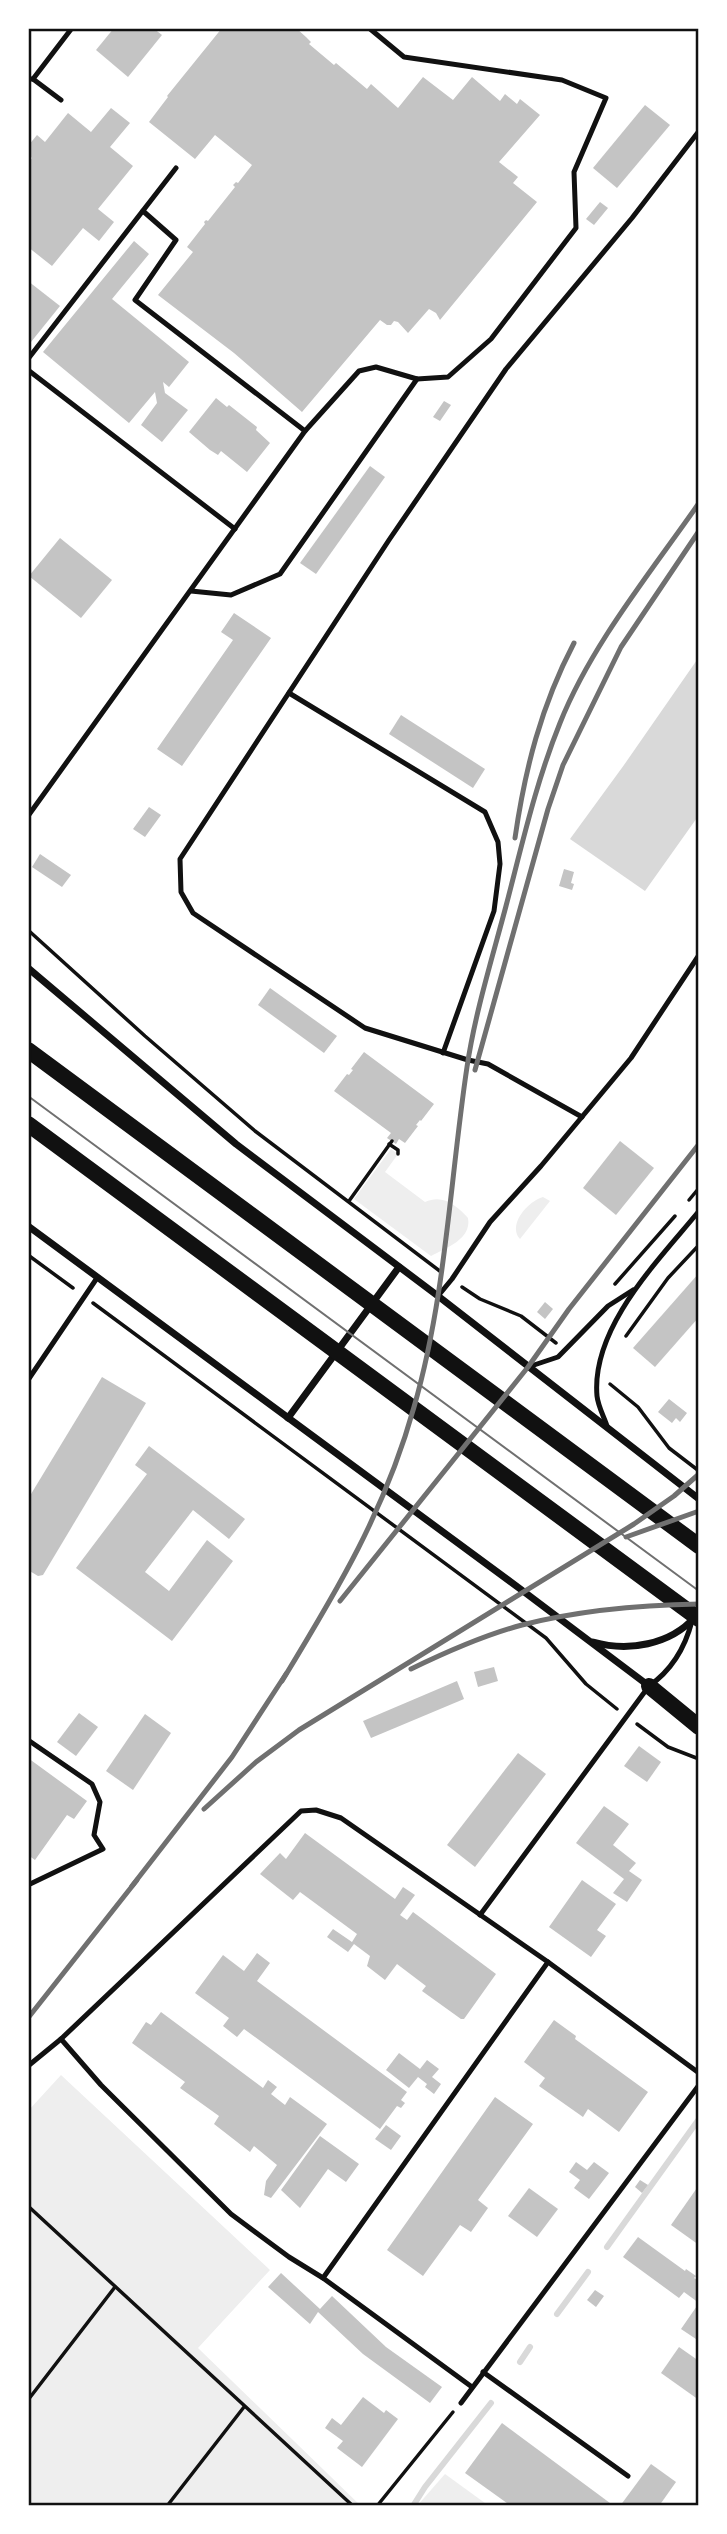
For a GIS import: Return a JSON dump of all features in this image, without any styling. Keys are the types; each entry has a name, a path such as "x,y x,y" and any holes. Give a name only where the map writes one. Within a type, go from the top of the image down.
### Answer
{"main road":[{"path":"28,1051 699,1546"},
{"path":"28,1124 696,1619"},
{"path":"649,1686 699,1727"}],"street":[{"path":"28,968 236,1144 438,1296 699,1499"},
{"path":"28,1226 649,1686"},
{"path":"288,1418 399,1267"},
{"path":"589,1641 621,1647 645,1644 667,1637 696,1619 699,1611"}],"lane":[{"path":"61,100 30,79 72,28"},
{"path":"28,816 304,431 359,371 376,367 417,379 448,377 491,339 576,228 574,172 606,98 562,80 404,57 369,28"},
{"path":"582,1117 488,1064 365,1028 193,913 181,892 180,859 389,540 506,369 632,218 699,131"},
{"path":"28,359 176,168"},
{"path":"143,211 176,240 135,300 304,431"},
{"path":"28,370 235,529"},
{"path":"191,591 230,595 280,575 417,379"},
{"path":"289,692 485,812 498,842 500,864 494,911 443,1053"},
{"path":"438,1296 490,1222 541,1166 631,1058 699,955"},
{"path":"608,1429 597,1397 598,1360 635,1288 699,1211"},
{"path":"28,1380 97,1278"},
{"path":"528,1367 558,1357 608,1306 635,1288"},
{"path":"480,1915 649,1686 663,1675 682,1650 696,1619"},
{"path":"28,1740 92,1784 100,1802 94,1835 103,1849 28,1885"},
{"path":"28,2066 61,2039 301,1811 316,1810 341,1818 548,1962 699,2073"},
{"path":"323,2278 548,1962"},
{"path":"61,2039 101,2085 231,2214 472,2387"},
{"path":"461,2403 699,2085"},
{"path":"483,2372 628,2476"}],"path":[{"path":"28,930 255,1131 473,1296 521,1316 566,1350"},
{"path":"349,1201 390,1142 398,1150 398,1154"},
{"path":"613,1285 699,1188"},
{"path":"624,1338 668,1278 699,1245"},
{"path":"28,1255 54,1273"},
{"path":"95,1304 547,1638 586,1684 615,1708"},
{"path":"556,1343 562,1339"},
{"path":"598,1375 638,1407 669,1448 699,1471"},
{"path":"610,1375 610,1384"},
{"path":"639,1725 668,1747 699,1759"},
{"path":"28,2206 353,2506"},
{"path":"28,2400 115,2287"},
{"path":"377,2506 461,2403"},
{"path":"167,2506 244,2407"}],"shaded area":[{"path":"699,657 699,815 645,891 570,839"},
{"path":"391,1149 398,1154 385,1172 425,1202 438,1199 449,1202 468,1218 466,1232 462,1237 431,1256 354,1199"},
{"path":"543,1197 550,1201 520,1239 516,1227 521,1214 531,1203"},
{"path":"61,2075 270,2270 198,2348 361,2506 28,2506 28,2111"},
{"path":"445,2474 489,2506 417,2506"}],"building":[{"path":"114,28 153,28 162,35 128,77 96,50"},
{"path":"222,28 296,28 311,42 309,44 334,65 336,63 367,89 371,84 398,108 423,77 453,100 472,77 500,101 505,94 517,104 520,99 540,115 499,162 518,177 513,183 537,202 440,320 436,313 429,309 408,333 398,322 387,325 380,320 302,412 234,353 158,295 193,252 187,247 204,222 208,221 235,187 233,185 238,183 252,165 215,135 195,159 149,122"},
{"path":"645,105 670,125 617,188 593,168"},
{"path":"111,108 130,123 110,147 133,166 98,209 114,222 99,241 83,228 52,266 28,247 28,162 32,158 28,155 28,146 37,135 45,142 68,113 91,132"},
{"path":"600,202 608,208 594,225 586,219"},
{"path":"134,241 149,254 112,299 189,362 169,387 163,382 165,393 188,410 162,442 141,425 157,403 155,392 129,423 43,352"},
{"path":"28,281 60,306 31,342 28,340"},
{"path":"216,398 257,427 256,430 270,443 247,472 221,451 218,455 210,450 189,432"},
{"path":"444,401 451,405 440,421 433,417"},
{"path":"370,466 385,477 316,574 300,563"},
{"path":"60,538 112,580 81,618 29,576"},
{"path":"234,613 271,638 182,766 157,749 233,640 221,632"},
{"path":"401,715 485,769 473,788 389,734"},
{"path":"149,807 161,815 145,837 133,829"},
{"path":"40,854 71,875 62,887 32,867"},
{"path":"564,869 574,872 572,890 559,886"},
{"path":"270,988 337,1036 324,1053 258,1005"},
{"path":"364,1052 434,1104 405,1143 399,1139 396,1144 387,1138 391,1133 334,1091 353,1070 351,1069"},
{"path":"620,1141 654,1168 616,1215 583,1188"},
{"path":"699,1273 699,1317 655,1367 633,1348"},
{"path":"545,1302 553,1309 545,1319 537,1312"},
{"path":"102,1377 146,1403 43,1575 38,1576 28,1570 28,1499"},
{"path":"669,1399 687,1413 680,1422 676,1418 672,1423 658,1412"},
{"path":"149,1446 245,1519 229,1539 193,1510 145,1572 169,1591 207,1540 233,1561 172,1641 76,1568 147,1474 135,1465"},
{"path":"494,1667 498,1681 478,1687 474,1672"},
{"path":"457,1681 464,1699 371,1738 363,1721"},
{"path":"79,1713 98,1727 76,1756 57,1742"},
{"path":"145,1714 171,1733 133,1790 106,1771"},
{"path":"639,1746 661,1762 647,1782 624,1766"},
{"path":"518,1753 546,1774 475,1867 447,1845"},
{"path":"28,1758 87,1801 74,1819 67,1815 35,1860 28,1855"},
{"path":"604,1806 629,1824 613,1845 636,1863 629,1871 642,1880 627,1902 613,1893 624,1879 576,1843"},
{"path":"305,1833 395,1899 403,1887 415,1895 400,1915 407,1920 413,1912 496,1974 464,2019 422,1991 426,1986 397,1964 385,1980 367,1966 370,1956 354,1944 348,1952 327,1937 333,1929 352,1942 357,1934 300,1892 293,1900 260,1874 280,1853 286,1859"},
{"path":"582,1880 616,1904 597,1930 606,1936 591,1957 549,1927"},
{"path":"257,1953 270,1963 257,1981 407,2092 401,2100 405,2103 401,2108 397,2106 380,2129 244,2029 237,2037 223,2026 229,2018 195,1993 223,1955 244,1971"},
{"path":"161,2012 263,2088 268,2080 277,2087 271,2094 285,2105 290,2097 327,2124 271,2198 264,2195 266,2181 277,2165 254,2146 250,2152 214,2124 219,2116 180,2088 185,2082 132,2043 146,2022 151,2025"},
{"path":"554,2020 576,2036 575,2039 648,2092 619,2132 588,2109 583,2117 539,2086 545,2078 524,2062"},
{"path":"399,2053 420,2069 427,2060 439,2069 432,2077 441,2084 434,2094 418,2077 409,2088 386,2070"},
{"path":"495,2097 533,2124 478,2200 488,2208 471,2232 460,2225 423,2276 387,2250"},
{"path":"386,2125 401,2136 391,2150 375,2139"},
{"path":"320,2136 359,2164 346,2182 328,2169 300,2208 281,2190"},
{"path":"576,2162 587,2170 594,2162 609,2173 589,2199 574,2188 580,2180 569,2172"},
{"path":"640,2180 648,2185 642,2193 635,2187"},
{"path":"699,2185 699,2245 671,2225"},
{"path":"529,2188 558,2209 537,2237 508,2216"},
{"path":"638,2237 696,2276 694,2278 699,2281 699,2303 684,2292 679,2298 623,2257"},
{"path":"281,2273 320,2309 332,2296 386,2347 442,2387 430,2403 363,2354 318,2312 310,2324 268,2287"},
{"path":"595,2290 604,2296 596,2307 587,2300"},
{"path":"699,2303 699,2341 681,2329"},
{"path":"679,2347 699,2361 699,2400 661,2373"},
{"path":"363,2397 384,2413 386,2410 398,2419 362,2467 337,2448 343,2441 325,2428 332,2418 341,2425"},
{"path":"502,2423 614,2506 511,2506 465,2473"},
{"path":"651,2464 676,2482 659,2506 620,2506"}],"waterway":[{"path":"607,2247 699,2119"},
{"path":"557,2314 588,2272"},
{"path":"520,2362 530,2347"},
{"path":"413,2506 491,2403"}],"tram line":[{"path":"28,1096 699,1591"}],"railway":[{"path":"282,1681 341,1581 374,1515 389,1481 414,1407 425,1365 440,1280 461,1110 475,1027 530,814 551,745 573,694 605,637 699,503"},
{"path":"475,1070 548,809 563,765 621,647 699,531"},
{"path":"515,838 524,787 543,714 574,643"},
{"path":"340,1601 528,1367 569,1309 699,1144"},
{"path":"204,1809 256,1762 299,1730 634,1524 674,1496 699,1474"},
{"path":"626,1537 699,1511"},
{"path":"411,1669 479,1639 544,1620 610,1609 699,1604"},
{"path":"132,1886 232,1757 286,1674"},
{"path":"28,2018 137,1880"}]}
